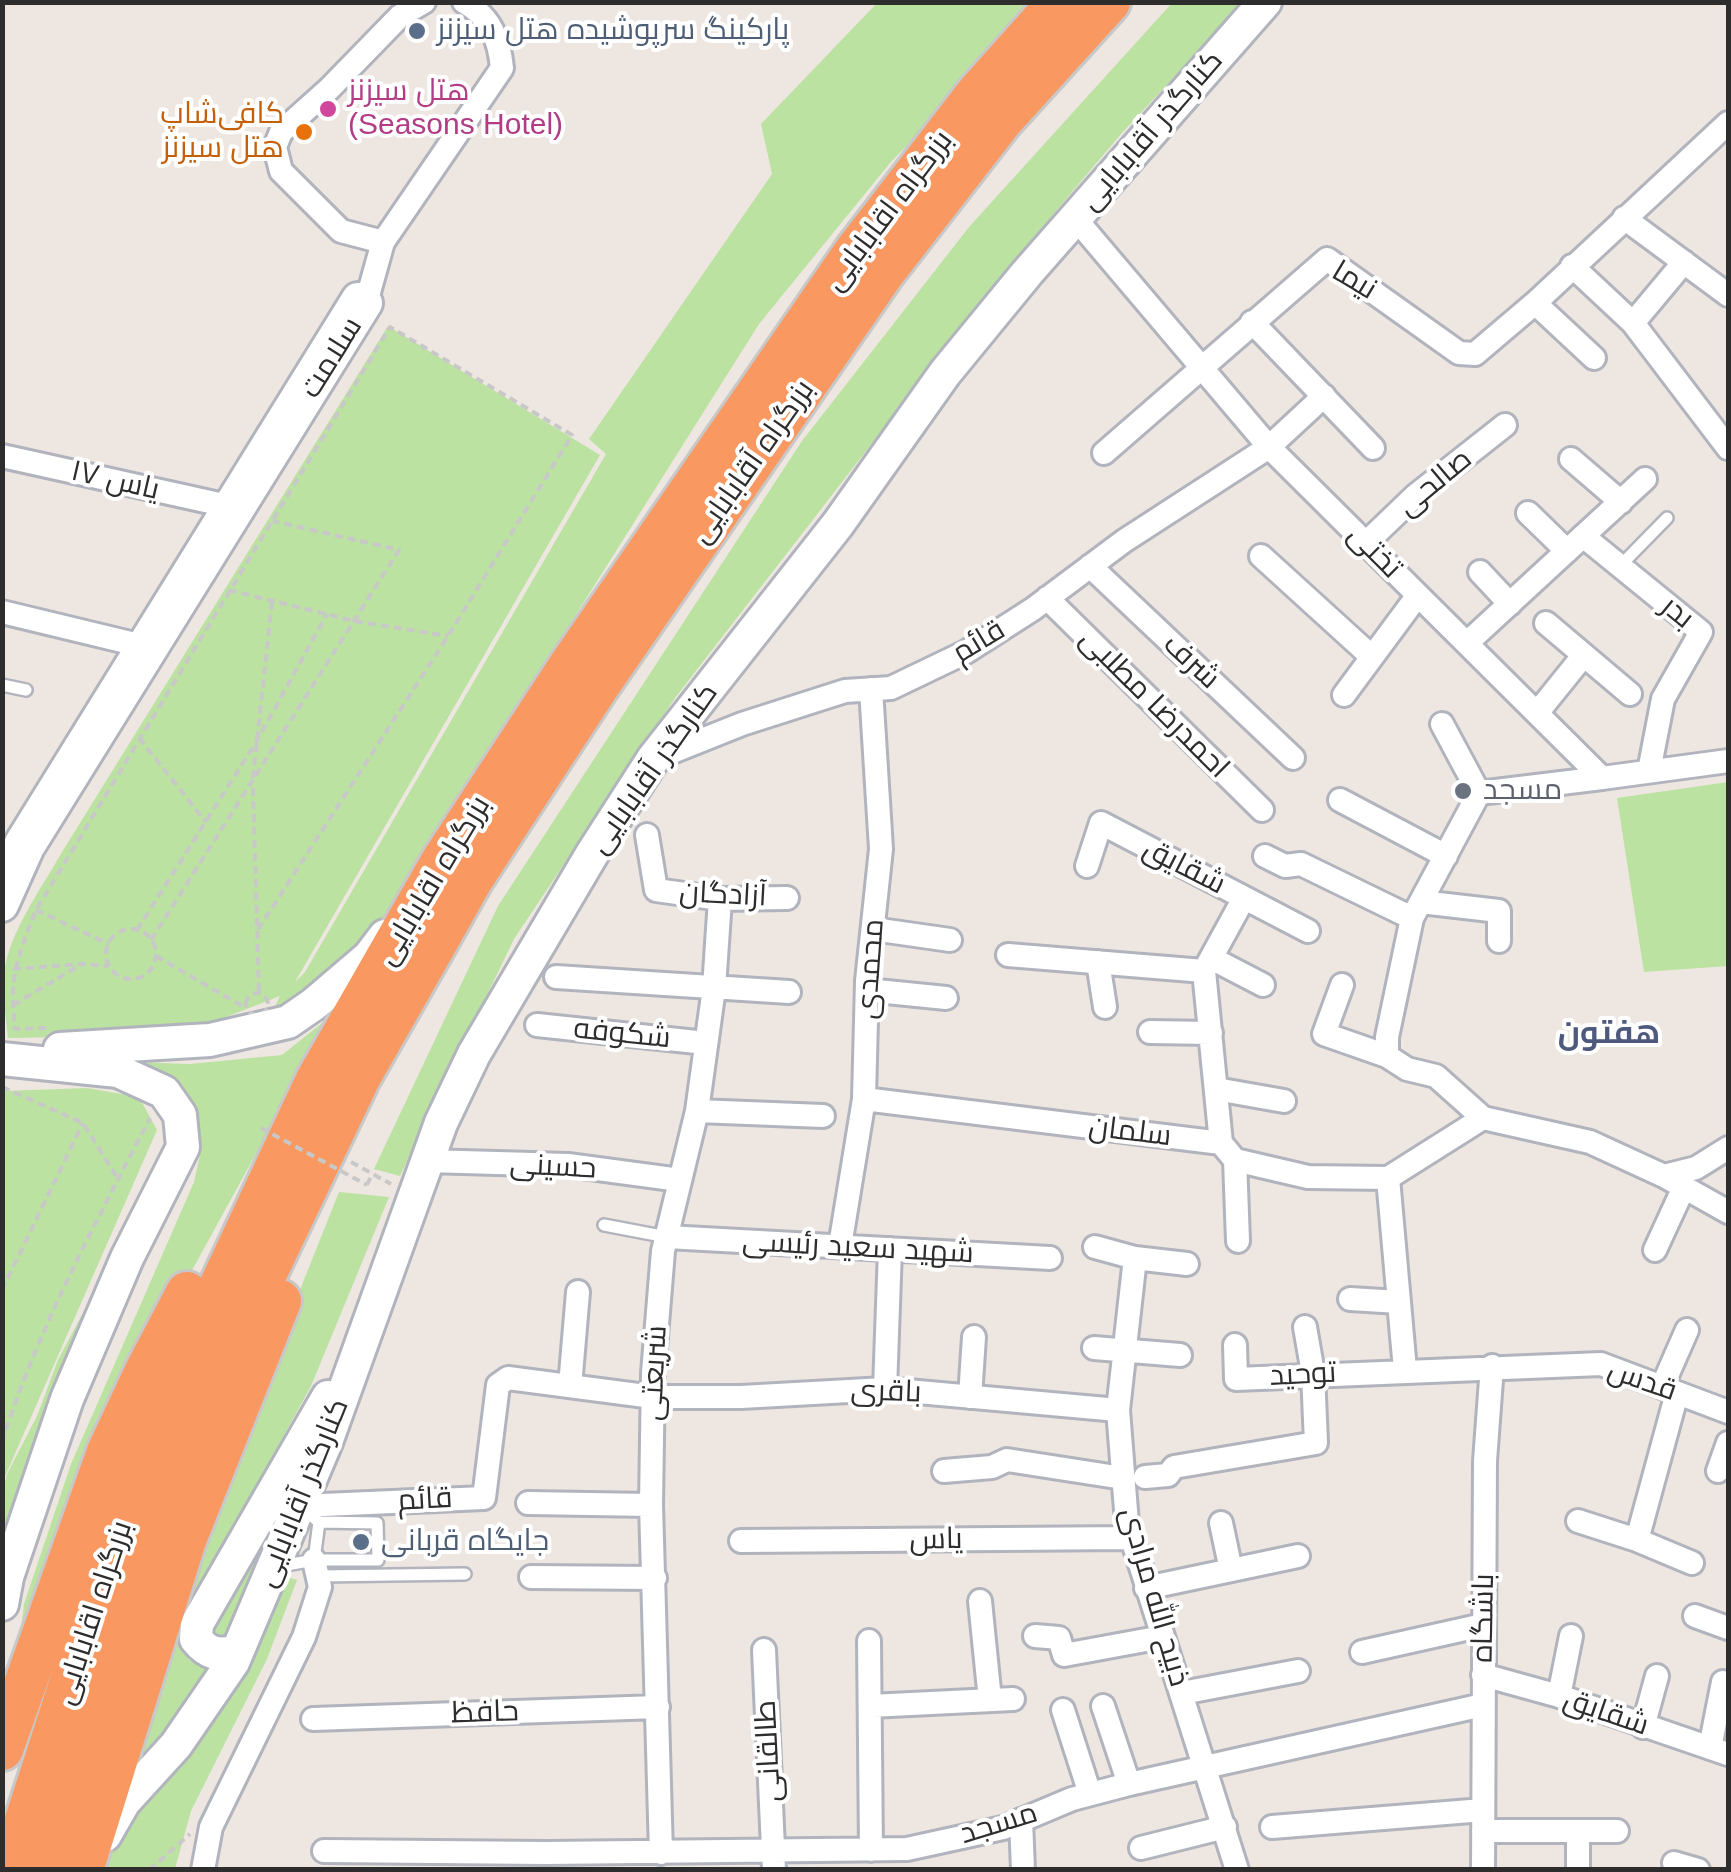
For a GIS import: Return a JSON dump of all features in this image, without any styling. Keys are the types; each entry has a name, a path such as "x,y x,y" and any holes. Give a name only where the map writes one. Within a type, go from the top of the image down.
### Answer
{"highway":[{"name":"بزرگراه اقابابایی","path":"10,1870 114,1548 179,1374 317,1080 438,870 569,667 855,252 976,95 1059,2"},
{"name":"بزرگراه آقابابایی","path":"433,948 472,878 598,686 883,273 1001,122 1109,2"},
{"name":"بزرگراه اقابابایی","path":"46,1870 147,1559 211,1388 360,1076 433,948"},
{"path":"84,1870 186,1540 354,1164 433,948"},
{"path":"2,1750 102,1468 146,1371 264,1146 317,1080"}],"main road":[{"name":"کنارگذر آقابابایی","path":"84,1870 124,1802 176,1745 207,1702 237,1651 273,1569 310,1514 364,1338 426,1161 474,1054 592,854 654,759 838,524 945,373 1265,2"},
{"name":"سلامت","path":"2,885 21,843 228,506 366,291"},
{"name":"سلامت","path":"2,905 28,847 366,291"},
{"path":"7,1047 210,1040 288,1022 369,957 438,870"},
{"path":"2,1604 7,1577 67,1399 127,1258 183,1148 180,1116 164,1092 118,1071 7,1047"},
{"path":"237,1651 222,1655 206,1652 196,1638 196,1624 364,1338"}],"street":[{"path":"383,242 342,231 281,171 275,148 280,132 400,16 424,2"},
{"path":"366,291 383,242 502,68 498,40 480,11 464,2"},
{"path":"1594,358 1535,303 1728,123"},
{"name":"تختی","path":"1076,218 1269,446 1602,778"},
{"path":"1624,218 1728,294"},
{"name":"نیما","path":"1104,453 1327,259 1468,356 1476,354 1535,303"},
{"path":"1632,324 1684,262"},
{"path":"1572,266 1632,324 1728,448"},
{"path":"1252,322 1373,448"},
{"name":"قائم","path":"654,759 845,691 891,688 966,652 1269,446 1324,396"},
{"name":"صالحی","path":"1366,544 1415,496 1506,425"},
{"name":"یاس ۱۷","path":"2,456 228,506"},
{"path":"1571,459 1621,502"},
{"path":"1466,643 1644,479"},
{"name":"بدر","path":"1528,513 1575,544 1620,566 1701,632 1663,698 1650,771"},
{"path":"1260,556 1372,658"},
{"name":"شرف","path":"1090,566 1293,758"},
{"path":"1480,572 1510,604"},
{"path":"1344,695 1418,594"},
{"name":"احمدرضا مطلبی","path":"1047,598 1262,810"},
{"path":"2,612 143,646"},
{"path":"1546,624 1630,694"},
{"path":"1537,714 1583,656"},
{"name":"محمدی","path":"840,1246 864,1098 867,990 881,849 871,690"},
{"path":"1442,724 1479,793"},
{"path":"1479,793 1728,760"},
{"path":"1386,1056 1416,910 1479,793"},
{"path":"1340,800 1446,856"},
{"name":"شقایق","path":"1087,866 1100,823 1308,931"},
{"name":"آزادگان","path":"646,835 656,890 720,899 786,898"},
{"path":"1265,856 1285,866 1300,864 1416,910 1499,911 1499,941"},
{"path":"1238,1241 1216,1089 1208,965 1244,898"},
{"name":"شریعتی","path":"660,1853 651,1505 653,1396 667,1237 696,1111 714,988 720,899"},
{"path":"873,929 950,940"},
{"path":"1008,954 1098,962 1208,965 1262,985"},
{"path":"1098,962 1105,1007"},
{"path":"556,977 789,992"},
{"path":"1342,985 1324,1034 1386,1056 1407,1069 1436,1076 1483,1118 1590,1142 1728,1212"},
{"path":"867,990 946,998"},
{"name":"شکوفه","path":"537,1025 706,1043"},
{"path":"1150,1032 1210,1033"},
{"path":"1216,1089 1284,1100"},
{"name":"سلمان","path":"864,1098 1228,1152 1308,1177 1388,1178"},
{"path":"696,1111 823,1116"},
{"path":"1405,1370 1388,1178 1483,1118"},
{"path":"1656,1250 1674,1182 1728,1148"},
{"name":"حسینی","path":"426,1161 568,1165 680,1180"},
{"name":"شهید سعید رئیسی","path":"667,1237 1050,1258"},
{"path":"1095,1247 1135,1258 1186,1264"},
{"path":"884,1390 890,1249"},
{"name":"ذبیح الله مرادی","path":"1135,1258 1118,1410 1134,1478 1126,1523 1237,1870"},
{"path":"578,1292 570,1386 653,1396"},
{"path":"1350,1299 1399,1302"},
{"path":"944,1471 992,1466 1007,1460 1134,1478 1168,1475 1174,1466 1316,1443 1313,1373 1306,1327"},
{"path":"1637,1540 1686,1330"},
{"path":"970,1397 974,1337"},
{"name":"توحید","path":"1235,1344 1236,1379 1492,1366"},
{"path":"1094,1348 1180,1356"},
{"name":"قدس","path":"1492,1366 1601,1364 1728,1412"},
{"name":"باشگاه","path":"1483,1870 1485,1460 1492,1366"},
{"name":"قائم","path":"310,1514 484,1498 498,1386 508,1378 570,1386"},
{"name":"باقری","path":"653,1396 741,1397 884,1390 1118,1410"},
{"path":"1718,1470 1728,1443"},
{"path":"528,1503 651,1505"},
{"path":"1578,1521 1692,1563"},
{"path":"1221,1523 1231,1570"},
{"name":"یاس","path":"741,1541 1131,1538"},
{"path":"1146,1588 1298,1556"},
{"path":"203,1870 211,1827 304,1637 318,1599 317,1568"},
{"path":"531,1578 654,1578"},
{"path":"870,1706 1002,1700 980,1601"},
{"path":"1695,1616 1728,1628"},
{"path":"1362,1652 1484,1625"},
{"path":"1035,1636 1059,1638 1064,1656 1162,1637"},
{"path":"1558,1696 1572,1636"},
{"path":"869,1641 871,1850"},
{"name":"طالقانی","path":"764,1650 774,1861"},
{"path":"1182,1692 1298,1672"},
{"name":"شقایق","path":"1483,1676 1558,1696 1719,1751"},
{"path":"1643,1726 1657,1676"},
{"path":"1719,1751 1722,1682"},
{"name":"مسجد","path":"324,1851 546,1861 660,1853 774,1861 871,1850 908,1859 1090,1794 1483,1704"},
{"path":"1103,1706 1129,1784"},
{"name":"حافظ","path":"312,1719 658,1707"},
{"path":"1062,1710 1090,1794"},
{"path":"1021,1820 1023,1870"},
{"path":"1272,1827 1483,1820 1578,1831 1617,1831"},
{"path":"1141,1848 1224,1827"},
{"path":"1578,1831 1578,1870"},
{"path":"1674,1862 1698,1870"}],"lane":[{"path":"1620,566 1668,518"},
{"path":"2,685 26,690"},
{"path":"604,1225 667,1237"},
{"path":"310,1514 377,1522 378,1560 317,1568 310,1514"},
{"path":"273,1569 291,1562 317,1568 465,1574"}],"path":[{"path":"7,1047 13,970 36,910 390,327 572,435 448,636 256,931"},
{"path":"151,940 398,550 272,521"},
{"path":"230,590 354,621 448,636"},
{"path":"259,993 253,783 272,601"},
{"path":"138,930 255,744 328,614"},
{"path":"138,738 206,822"},
{"path":"36,910 109,944"},
{"path":"138,930 151,940 156,956 150,970 136,978 121,976 110,966 106,951 121,931 138,930"},
{"path":"156,956 246,1009"},
{"path":"13,970 82,964 110,966"},
{"path":"12,1006 82,964"},
{"path":"2,1087 83,1123 118,1179"},
{"path":"2,1442 51,1313 164,1092"},
{"path":"2,1290 83,1123"},
{"path":"262,1128 366,1185 354,1164"},
{"path":"354,1164 413,1195"},
{"path":"149,1870 184,1836 211,1827"}],"green space":[{"path":"877,3 1043,3 890,163 759,324 373,937 299,1001 269,1019 280,996 180,1035 8,1038 4,974 12,942 27,910 388,326 600,455 295,982 305,972 606,454 589,439 772,174 761,124"},
{"path":"1172,3 1243,3 1121,134 1006,270 675,698 514,939 400,1176 374,1169 498,906 802,441 969,227"},
{"path":"1728,782 1728,966 1644,972 1617,798"},
{"path":"332,1015 190,1274 13,1696 24,1604 71,1464 194,1182 202,1146 185,1104 99,1061 190,1064 282,1055"},
{"path":"87,1088 139,1097 157,1130 3,1481 3,1091"},
{"path":"176,1137 3,1591 2,1493 7,1474 37,1416 58,1360"},
{"path":"339,1192 389,1197 311,1386 174,1635 189,1660 211,1667 185,1708 119,1785 166,1626"},
{"path":"330,1412 227,1648 207,1628"},
{"path":"277,1579 297,1580 267,1659 191,1811 175,1869 100,1870 129,1811"}],"place":[{"name":"پارکینگ سرپوشیده هتل سیزنز","path":"417,31"},
{"name":"هتل سیزنز (Seasons Hotel)","path":"328,109"},
{"name":"کافی‌شاپ هتل سیزنز","path":"304,132"},
{"name":"مسجد","path":"1463,791"},
{"name":"جایگاه قربانی","path":"361,1542"}],"district":[{"name":"هفتون","path":"1609,1034"}]}
